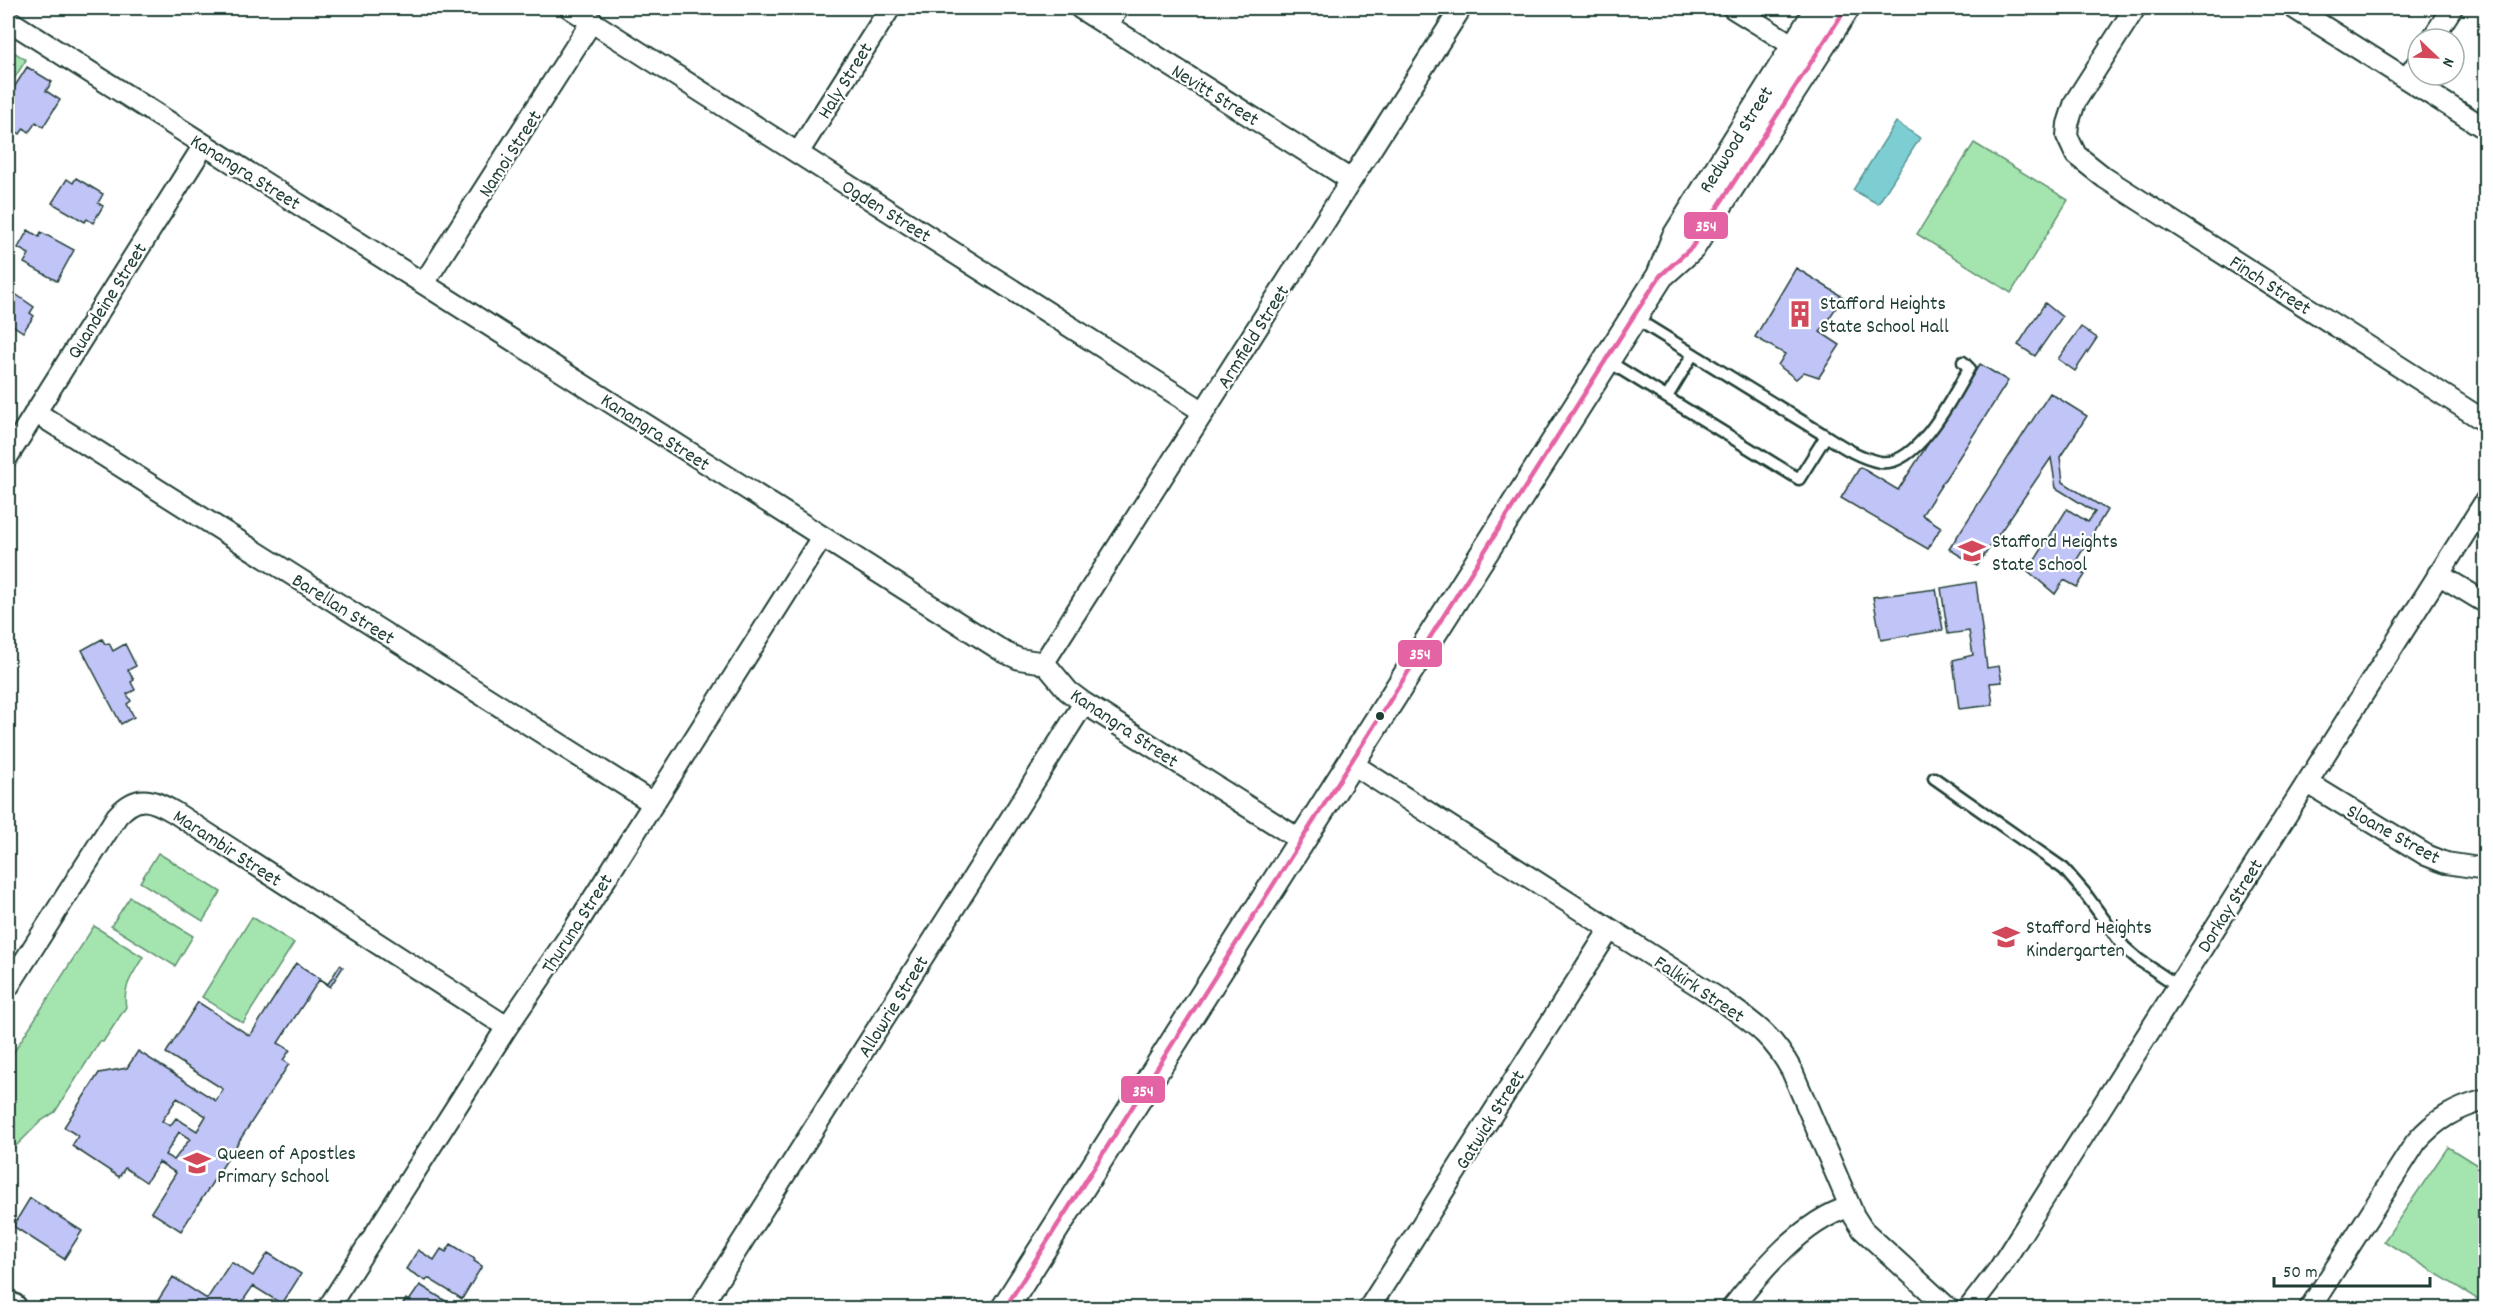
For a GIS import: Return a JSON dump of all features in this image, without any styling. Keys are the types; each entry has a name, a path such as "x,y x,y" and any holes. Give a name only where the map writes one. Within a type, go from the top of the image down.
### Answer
{"main road":[{"path":"8,1306 12,1308"}],"street":[{"name":"Ogden Street","path":"570,8 1204,412"},
{"name":"Haly Street","path":"798,153 890,8"},
{"name":"Nevitt Street","path":"1080,8 1351,180"},
{"path":"1107,25 1118,8"},
{"name":"Armfield Street","path":"1043,664 1461,8"},
{"path":"1733,8 1794,46"},
{"name":"Redwood Street","path":"1005,1308 1660,276 1675,238 1819,8"},
{"name":"Redwood Street","path":"1660,276 1692,247 1846,8"},
{"name":"Finch Street","path":"2135,8 2070,114 2067,136 2076,155 2094,170 2486,422"},
{"path":"2294,8 2406,78"},
{"path":"2440,27 2452,8"},
{"name":"Kanangra Street","path":"8,20 1004,652 1019,659 1043,664 1052,670 1068,691 1084,703 1302,841"},
{"name":"Namoi Street","path":"424,284 592,21"},
{"path":"2420,87 2486,129"},
{"name":"Quandeine Street","path":"8,456 204,145"},
{"name":"Barellan Street","path":"35,412 653,803"},
{"name":"Dorkay Street","path":"1969,1308 1995,1275 2486,500"},
{"name":"Thuruna Street","path":"328,1308 507,1027 574,929 822,537"},
{"path":"2438,574 2486,603"},
{"name":"Allowrie Street","path":"700,1308 1084,703"},
{"name":"Falkirk Street","path":"1351,763 1724,1002 1767,1035 1780,1050 1792,1071 1849,1207 1863,1230 1948,1308"},
{"name":"Sloane Street","path":"2308,783 2426,855 2446,863 2486,869"},
{"name":"Marambir Street","path":"8,987 117,816 130,803 147,800 174,812 507,1027"},
{"name":"Gatwick Street","path":"1369,1308 1610,929"},
{"path":"2310,1308 2416,1142 2432,1125 2449,1113 2486,1100"},
{"path":"1732,1308 1762,1271 1816,1222 1849,1207"}],"lane":[{"path":"1633,317 1851,452 1882,462 1901,458 1920,443 1951,402 1969,368 1963,362"},
{"path":"1667,397 1693,354"},
{"path":"1606,360 1799,479 1826,436"},
{"path":"1934,778 2064,869 2084,892 2124,947 2178,986"}],"green space":[{"path":"8,48 26,60 8,88"},
{"path":"1974,143 2068,200 2011,293 1917,234"},
{"path":"158,853 221,892 203,921 140,882"},
{"path":"130,897 193,936 175,966 111,926"},
{"path":"252,917 294,943 243,1023 202,997"},
{"path":"94,926 143,957 127,987 126,1007 103,1042 100,1041 55,1112 41,1121 8,1154 8,1061"},
{"path":"2448,1147 2485,1170 2485,1304 2384,1241"}],"water":[{"path":"1896,122 1920,138 1878,204 1853,190"}],"building":[{"path":"27,67 52,82 46,91 60,100 43,127 36,122 29,132 24,128 20,134 8,126 8,118 13,109 8,106 8,97"},
{"path":"76,178 103,194 98,203 103,206 93,223 87,219 85,222 52,203 67,179 73,183"},
{"path":"28,230 39,237 41,232 74,250 57,281 24,263 29,254 18,248"},
{"name":"Stafford Heights State School Hall","path":"1796,268 1843,297 1820,332 1840,345 1819,377 1804,372 1796,379 1778,365 1785,354 1755,337"},
{"path":"8,289 34,307 30,313 34,316 23,332 8,322"},
{"path":"2045,303 2062,317 2035,356 2018,345"},
{"path":"2081,327 2097,338 2075,371 2058,359"},
{"path":"1980,364 2008,381 1922,515 1941,527 1928,549 1841,498 1860,467 1898,490"},
{"path":"2050,393 2087,416 2060,457 2063,482 2107,510 2073,566 2085,575 2077,587 2064,580 2055,594 2028,571 2067,509 2088,522 2095,512 2056,488 2051,458 1977,566 1949,549"},
{"path":"1976,582 1987,668 1999,666 2002,682 1990,683 1993,705 1959,709 1953,660 1973,655 1969,631 1948,634 1941,588"},
{"path":"1936,589 1943,630 1881,640 1873,597"},
{"path":"102,639 105,644 109,643 113,651 125,644 136,666 128,670 134,680 131,682 135,690 127,694 131,701 127,704 134,717 121,724 82,650"},
{"path":"296,963 328,984 340,965 343,967 330,987 319,980 278,1043 290,1050 283,1060 289,1064 181,1231 151,1212 176,1173 159,1162 146,1182 125,1168 119,1177 72,1146 78,1136 64,1127 99,1073 127,1068 138,1051 216,1101 223,1089 166,1053 198,1002 250,1036","holes":["177,1098 206,1116 197,1131 176,1118 170,1126 162,1121","179,1132 190,1139 174,1160 165,1155"]},
{"path":"30,1198 82,1231 64,1259 13,1226"},
{"path":"451,1244 482,1266 462,1299 428,1278 426,1281 406,1269 418,1250 434,1260 441,1249 446,1252"},
{"path":"268,1253 301,1274 282,1304 253,1286 238,1308 153,1308 173,1277 207,1299 231,1262 253,1276"},
{"path":"420,1285 457,1308 400,1308 406,1299 409,1301"}],"transit line":[{"name":"354","path":"1005,1308 1633,317 1660,276 1692,247 1846,8"}],"place":[{"name":"Stafford Heights State School Hall","path":"1800,314"},
{"name":"Stafford Heights State School","path":"1972,551"},
{"name":"Stafford Heights Kindergarten","path":"2006,937"},
{"name":"Queen of Apostles Primary School","path":"197,1163"}]}
